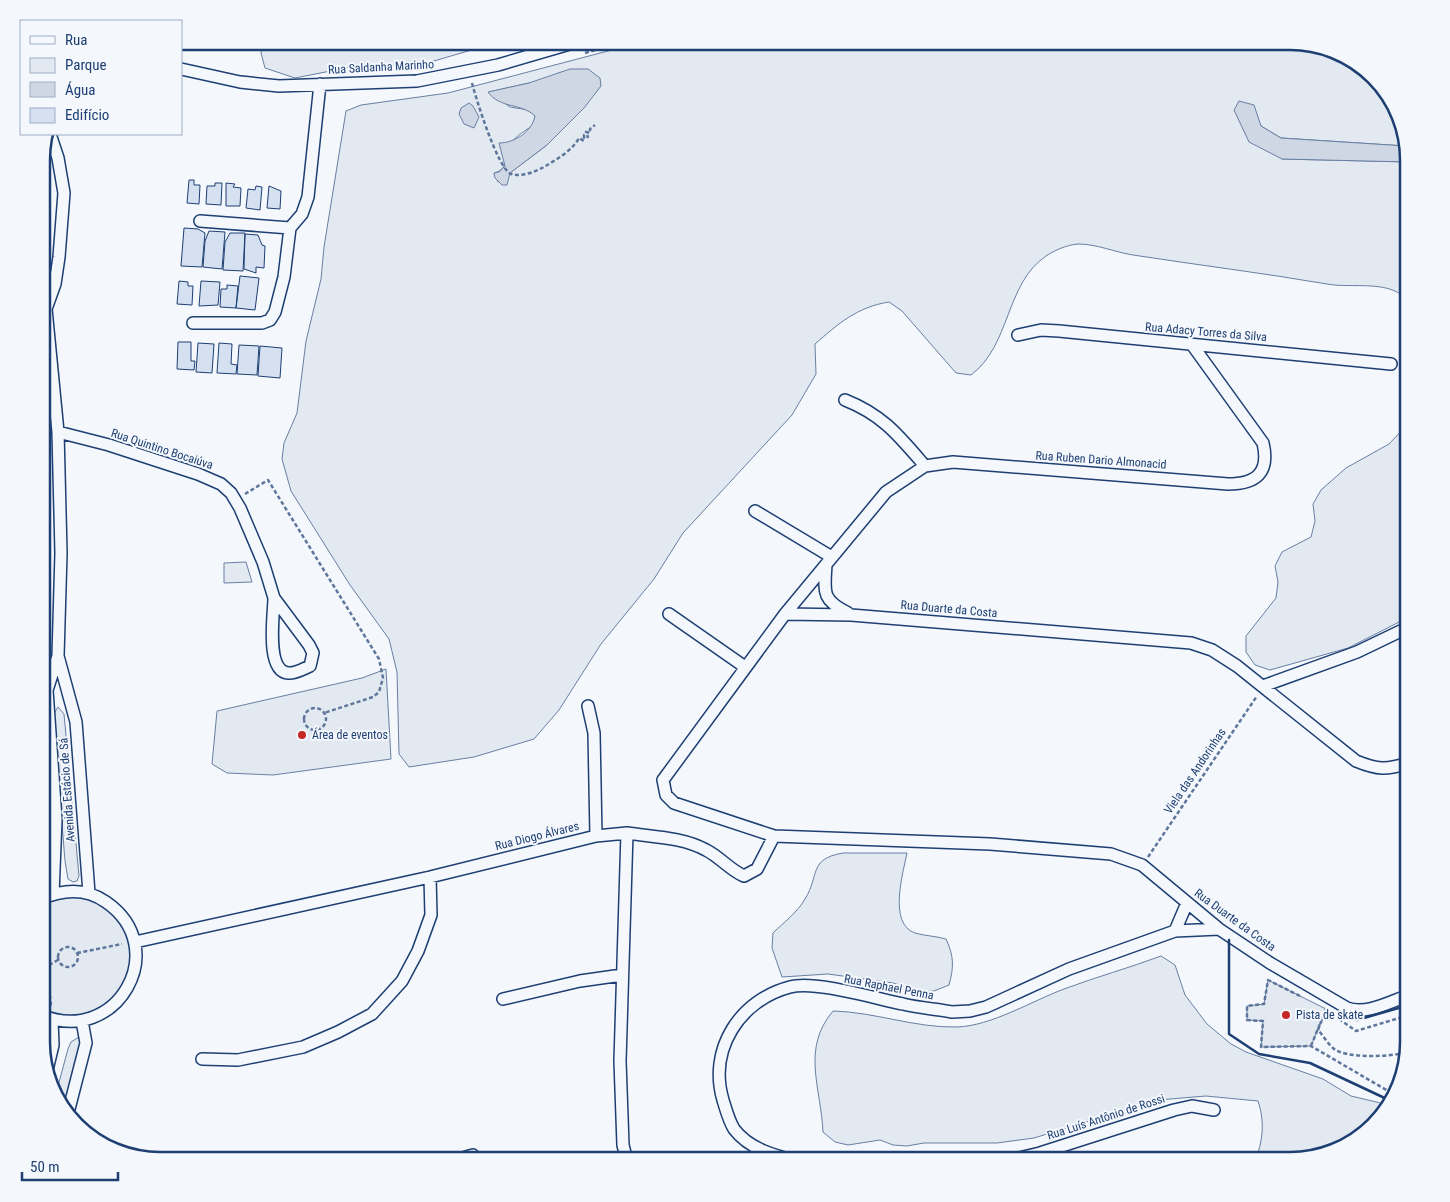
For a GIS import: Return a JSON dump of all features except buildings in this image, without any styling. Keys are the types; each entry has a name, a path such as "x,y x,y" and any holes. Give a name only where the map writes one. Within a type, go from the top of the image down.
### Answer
{"street":[{"name":"Rua Saldanha Marinho","path":"182,69 240,82 279,86 430,80 498,65 549,50"},
{"path":"193,323 262,323 270,320 275,312 284,277 290,228 302,214 308,197 320,84"},
{"name":"Avenida Estácio de Sá","path":"50,293 54,284 59,258 64,193 58,158 52,141"},
{"path":"200,221 290,228"},
{"name":"Rua Adacy Torres da Silva","path":"1018,335 1041,330 1391,364"},
{"name":"Rua Ruben Dario Almonacid","path":"785,614 886,492 925,466 953,462 1244,484 1256,478 1263,469 1267,457 1263,443 1193,346"},
{"name":"Avenida Estácio de Sá","path":"50,360 58,432 61,553 58,656 76,722 89,894"},
{"path":"846,400 867,409 882,419 925,466"},
{"name":"Rua Quintino Bocaiúva","path":"58,432 198,474 221,484 235,500 263,562 274,598 272,638 274,660 280,670 287,673 299,671 310,666 313,653 309,644 274,598"},
{"path":"755,511 828,561 824,589 828,600 833,606 851,614"},
{"path":"669,614 745,666"},
{"name":"Rua Duarte da Costa","path":"1400,766 1376,769 1356,761 1263,686 1212,650 1191,643 851,614 785,614 668,770 663,780 666,795 674,804 774,836 990,844 1111,854 1142,865 1219,929 1270,963 1347,1008 1356,1011 1366,1010 1400,998"},
{"path":"1263,686 1357,652 1400,631"},
{"name":"Avenida Estácio de Sá","path":"50,666 58,656"},
{"path":"50,673 65,682"},
{"path":"588,706 594,733 596,836"},
{"name":"Avenida Estácio de Sá","path":"50,733 56,819 53,894"},
{"path":"625,1152 620,1061 627,833 691,843 723,861 744,876 757,869 774,836"},
{"name":"Rua Diogo Álvares","path":"135,942 430,876 596,836 627,833"},
{"path":"202,1059 238,1060 303,1046 338,1032 372,1014 402,981 418,951 431,915 430,876"},
{"path":"50,895 76,891 89,894 115,908 127,924 135,942 135,967 125,994 105,1013 82,1021 64,1022 50,1018"},
{"path":"1175,931 1187,903"},
{"name":"Rua Raphael Penna","path":"765,1152 749,1143 735,1129 726,1111 720,1090 719,1064 725,1041 739,1018 754,1003 771,994 793,986 819,988 952,1012 970,1011 1012,996 1069,969 1175,931 1219,929"},
{"path":"503,999 580,981 622,976"},
{"path":"70,1105 86,1043 82,1021"},
{"path":"50,1031 53,1045 51,1054"},
{"name":"Rua Luís Antônio de Rossi","path":"1043,1152 1174,1110 1192,1106 1214,1110"}],"path":[{"path":"472,83 490,138 496,147 503,168 510,174 532,174 575,146 579,138 584,141 584,135 588,137 586,132 590,133 590,129 596,125"},
{"path":"235,500 268,480 379,658 382,678 379,692 373,696 324,713 314,708 308,711 304,722 308,728 314,730 321,729 326,720 324,713"},
{"name":"Viela das Andorinhas","path":"1142,865 1263,686"},
{"path":"77,953 135,942"},
{"path":"62,948 72,948 77,953 76,963 71,967 64,967 58,960 58,953 62,948"},
{"path":"50,964 58,960"},
{"path":"1302,996 1268,980 1264,1004 1247,1006 1247,1020 1263,1021 1261,1047 1311,1046 1388,1091"},
{"path":"1318,1005 1356,1031 1400,1018"},
{"path":"1311,1046 1326,1009"},
{"path":"1326,1009 1318,1030 1333,1049 1348,1053 1394,1057 1399,1055"}],"green space":[{"path":"262,50 471,50 434,61 403,65 356,66 295,78 265,68"},
{"path":"612,50 1297,50 1311,52 1339,61 1362,77 1373,88 1392,118 1399,146 1281,138 1261,126 1239,102 1282,159 1400,162 1400,294 1383,287 1327,284 1133,255 1092,245 1078,244 1061,248 1046,256 1033,268 1015,298 994,348 971,375 956,373 902,311 889,302 858,312 840,323 815,344 816,374 792,415 683,533 654,579 601,644 559,710 534,739 474,757 409,767 399,754 397,672 389,639 350,585 291,491 282,459 284,443 297,413 306,341 321,279 324,247 346,111 361,105 448,93","holes":["529,83 562,129 547,145 498,182 494,173 503,168 509,147 513,141 521,133 534,125 535,116 529,110 510,107 489,92"]},
{"path":"1400,432 1400,622 1348,648 1270,670 1255,665 1246,652 1246,636 1276,598 1278,582 1275,566 1282,552 1311,537 1315,521 1313,504 1321,490 1346,468 1389,444"},
{"path":"246,562 252,582 224,583 224,563"},
{"name":"Área de eventos","path":"386,669 391,759 273,775 227,773 212,764 217,711 362,678"},
{"path":"58,707 64,714 79,876 77,881 73,882 68,879 65,861 53,715"},
{"path":"843,853 907,853 899,897 902,920 907,928 915,933 946,939 951,951 952,962 949,985 934,991 921,992 893,983 828,974 782,977 772,948 773,933 802,904 810,890 816,869 824,859"},
{"path":"50,895 100,898 134,939 132,980 94,1018 50,1015"},
{"path":"1161,956 1175,965 1185,995 1207,1024 1231,1044 1246,1052 1323,1079 1351,1096 1381,1103 1368,1120 1339,1141 1311,1150 1297,1152 1258,1152 1262,1131 1262,1116 1258,1101 1206,1096 1158,1100 1034,1138 997,1143 924,1143 907,1146 893,1145 880,1140 848,1145 835,1142 823,1132 815,1069 815,1054 823,1025 833,1011 864,1014 941,1027 970,1026 997,1018 1064,989"},
{"name":"Pista de skate","path":"1268,980 1326,1009 1311,1046 1261,1047 1263,1021 1247,1020 1247,1006 1264,1004"},
{"path":"79,1037 82,1044 67,1100 59,1084 71,1042"}],"water":[{"path":"570,69 588,69 600,78 601,86 584,108 547,145 510,173 507,185 502,185 495,178 494,173 499,172 505,166 499,143 511,141 522,136 530,127 535,116 524,109 499,101 488,92 529,83"},
{"path":"1239,101 1254,105 1261,126 1281,138 1399,146 1400,162 1282,159 1249,142 1234,110"},
{"path":"469,103 473,106 479,117 474,128 464,124 459,114 461,108"}],"wall":[{"path":"1229,940 1229,1034 1259,1054 1310,1063 1384,1098"},
{"path":"1344,1012 1357,1020 1400,1008"}],"place":[{"name":"Área de eventos","path":"302,735"},
{"name":"Pista de skate","path":"1286,1015"}]}
